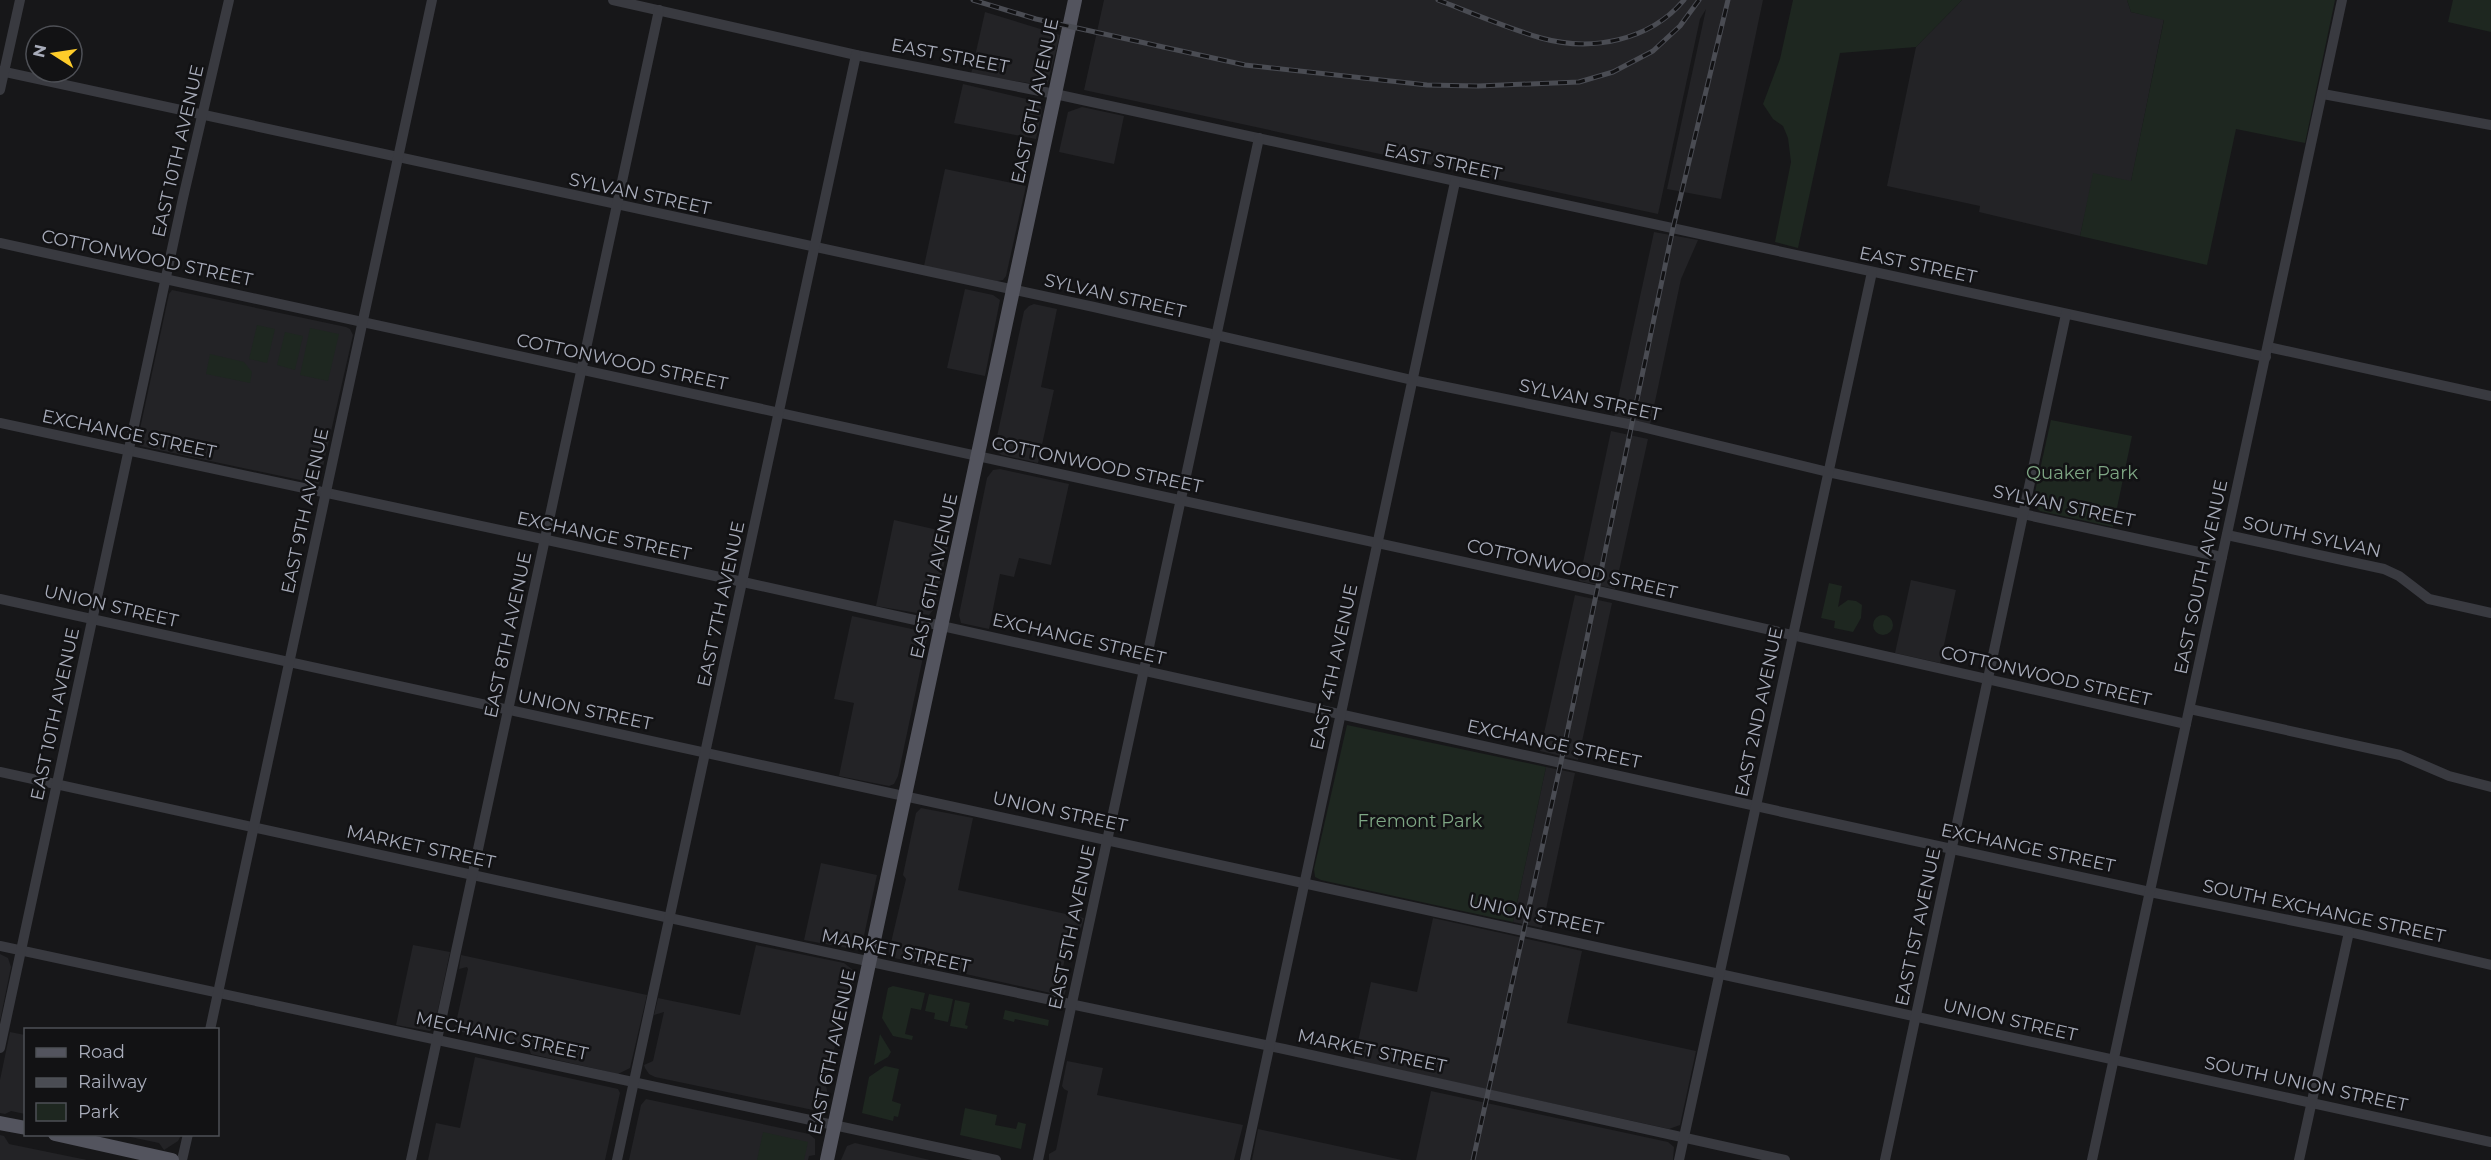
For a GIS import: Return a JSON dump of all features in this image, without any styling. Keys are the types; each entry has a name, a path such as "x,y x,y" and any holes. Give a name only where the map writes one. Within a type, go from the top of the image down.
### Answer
{"main road":[{"name":"EAST 6TH AVENUE","path":"827,1160 1075,0"},
{"path":"0,1123 24,1128"},
{"path":"64,1136 172,1160"}],"street":[{"path":"0,90 2,72 20,0"},
{"name":"EAST 10TH AVENUE","path":"0,1048 166,279 229,0"},
{"name":"EAST 9TH AVENUE","path":"210,1028 432,0"},
{"name":"EAST STREET","path":"613,0 856,55 1055,94 2066,314 2491,396"},
{"name":"EAST SOUTH AVENUE","path":"2092,1160 2342,0"},
{"name":"EAST 8TH AVENUE","path":"411,1160 659,10"},
{"name":"EAST 7TH AVENUE","path":"617,1160 856,55"},
{"name":"SYLVAN STREET","path":"2,72 814,249 1013,290 1412,380 1638,426 1828,472 2222,557"},
{"path":"2323,94 2491,125"},
{"name":"EAST 5TH AVENUE","path":"1038,1160 1259,138"},
{"name":"EAST 4TH AVENUE","path":"1245,1160 1455,182"},
{"name":"COTTONWOOD STREET","path":"0,243 1377,543 2186,724"},
{"name":"EAST 2ND AVENUE","path":"1679,1160 1872,272"},
{"name":"EAST 1ST AVENUE","path":"1885,1160 2066,314"},
{"name":"EXCHANGE STREET","path":"0,423 743,582 2150,892"},
{"name":"SOUTH SYLVAN","path":"2227,536 2384,569 2399,576 2419,593 2434,600 2491,613"},
{"name":"UNION STREET","path":"0,599 1720,972 2114,1060"},
{"path":"2190,708 2400,755 2449,776 2491,788"},
{"name":"MARKET STREET","path":"0,772 670,919 1270,1046 1785,1160"},
{"name":"SOUTH EXCHANGE STREET","path":"2150,892 2349,932 2491,964"},
{"path":"2299,1160 2349,932"},
{"name":"MECHANIC STREET","path":"0,946 218,994 438,1038 996,1160"},
{"name":"SOUTH UNION STREET","path":"2114,1060 2312,1101 2491,1142"},
{"path":"182,1160 188,1136"}],"shaded area":[{"path":"1104,0 1763,0 1721,199 1667,189 1706,9 1700,19 1658,214 1084,90"},
{"path":"1962,0 2127,0 2131,12 2164,19 2131,182 2094,174 2080,236 1979,212 1980,206 1887,186 1916,47"},
{"path":"985,12 1060,35 1047,86 971,74"},
{"path":"963,84 1039,102 1042,111 1036,139 954,123"},
{"path":"1082,107 1124,116 1114,164 1059,152 1068,112"},
{"path":"945,169 1026,186 1006,276 1003,280 997,281 924,266"},
{"path":"1654,232 1698,240 1681,279 1650,425 1614,417"},
{"path":"965,289 993,295 1000,300 985,376 947,368"},
{"path":"172,290 350,329 353,335 319,484 140,446 138,438 169,294"},
{"path":"1034,304 1057,309 1041,387 1054,390 1038,463 1002,455 997,452 995,446 1024,311"},
{"path":"1611,431 1648,439 1615,589 1579,581"},
{"path":"1000,469 1069,484 1051,565 1019,558 1014,577 1000,574 989,629 961,623 959,615 987,478 993,470"},
{"path":"894,520 951,533 934,609 929,615 876,606"},
{"path":"1911,580 1956,590 1940,663 1895,653"},
{"path":"1575,595 1612,603 1578,760 1540,751"},
{"path":"852,616 921,631 927,638 898,776 894,784 889,786 839,776 854,703 834,699"},
{"path":"1546,767 1575,773 1542,928 1513,922"},
{"path":"921,808 973,818 958,890 1084,918 1081,928 1070,934 1060,982 1069,981 1064,996 890,957 889,951 906,879 903,875 916,813"},
{"path":"821,863 877,875 862,945 858,950 804,940"},
{"path":"1433,918 1582,951 1567,1023 1696,1051 1680,1125 1669,1129 1354,1060 1371,982 1417,992"},
{"path":"413,945 450,952 435,1024 430,1031 396,1025"},
{"path":"756,945 844,963 853,970 853,985 847,992 826,1086 828,1095 824,1104 818,1109 813,1110 655,1077 645,1068 644,1065 653,1061 664,1012 654,1015 658,998 740,1015"},
{"path":"0,954 8,958 11,967 0,1021"},
{"path":"461,955 647,995 630,1068 618,1074 531,1054 528,1046 457,1031 455,1027 468,969 467,967 459,969"},
{"path":"10,1032 24,1035 24,1114 11,1111 5,1114 0,1113 0,1080"},
{"path":"475,1057 618,1089 620,1093 605,1160 428,1160 436,1123 460,1128"},
{"path":"1067,1061 1103,1068 1097,1095 1243,1125 1234,1160 1049,1160 1049,1154 1056,1150 1068,1091 1062,1086"},
{"path":"1431,1091 1668,1142 1674,1147 1673,1160 1416,1160"},
{"path":"646,1099 809,1134 815,1139 815,1155 809,1156 808,1160 629,1160 641,1105"},
{"path":"1258,1129 1402,1160 1252,1160"},
{"path":"0,1135 4,1136 9,1144 87,1160 0,1160"},
{"path":"126,1136 180,1136 178,1141 164,1150 159,1143"},
{"path":"855,1143 930,1160 841,1160 847,1146"}],"green space":[{"path":"1793,0 1962,0 1916,47 1840,53 1798,248 1775,242 1791,162 1788,138 1783,126 1773,119 1763,104 1780,59"},
{"path":"2127,0 2335,0 2305,143 2236,129 2207,265 2080,236 2093,173 2131,181 2164,20 2131,12"},
{"path":"2453,0 2491,0 2491,32 2448,22"},
{"path":"257,325 275,329 267,363 249,359"},
{"path":"310,328 339,334 328,381 300,375"},
{"path":"285,332 303,336 295,370 277,365"},
{"path":"210,354 244,362 252,372 250,383 206,374"},
{"name":"Quaker Park","path":"2051,420 2132,436 2113,527 2040,511 2036,507 2033,501"},
{"path":"1829,583 1842,586 1838,607 1848,600 1862,605 1861,618 1853,632 1834,628 1835,621 1821,618"},
{"path":"1883,615 1890,618 1893,625 1890,632 1883,635 1876,632 1873,625 1876,618"},
{"name":"Fremont Park","path":"1347,725 1546,767 1513,922 1315,877 1314,869"},
{"path":"893,986 925,993 921,1010 911,1008 905,1034 913,1036 912,1040 893,1036 882,1018 888,988"},
{"path":"929,994 953,999 948,1022 934,1019 935,1013 925,1011"},
{"path":"955,1000 970,1003 965,1025 968,1026 967,1029 950,1026"},
{"path":"1005,1010 1049,1020 1048,1026 1015,1019 1014,1022 1003,1019"},
{"path":"880,1034 891,1052 888,1057 874,1065"},
{"path":"885,1066 899,1069 892,1101 901,1104 898,1117 894,1116 893,1121 862,1113 869,1077"},
{"path":"965,1108 997,1115 995,1125 1016,1129 1018,1122 1026,1124 1021,1149 960,1135"},
{"path":"763,1132 808,1142 804,1160 757,1160"}],"railway":[{"path":"973,0 1036,19 1245,65 1427,85 1478,86 1579,82 1613,72 1653,51 1680,26 1699,0"},
{"path":"1438,0 1541,38 1580,44 1618,40 1637,34 1670,14 1684,0"},
{"path":"1473,1160 1561,762 1673,228 1728,0"}]}
